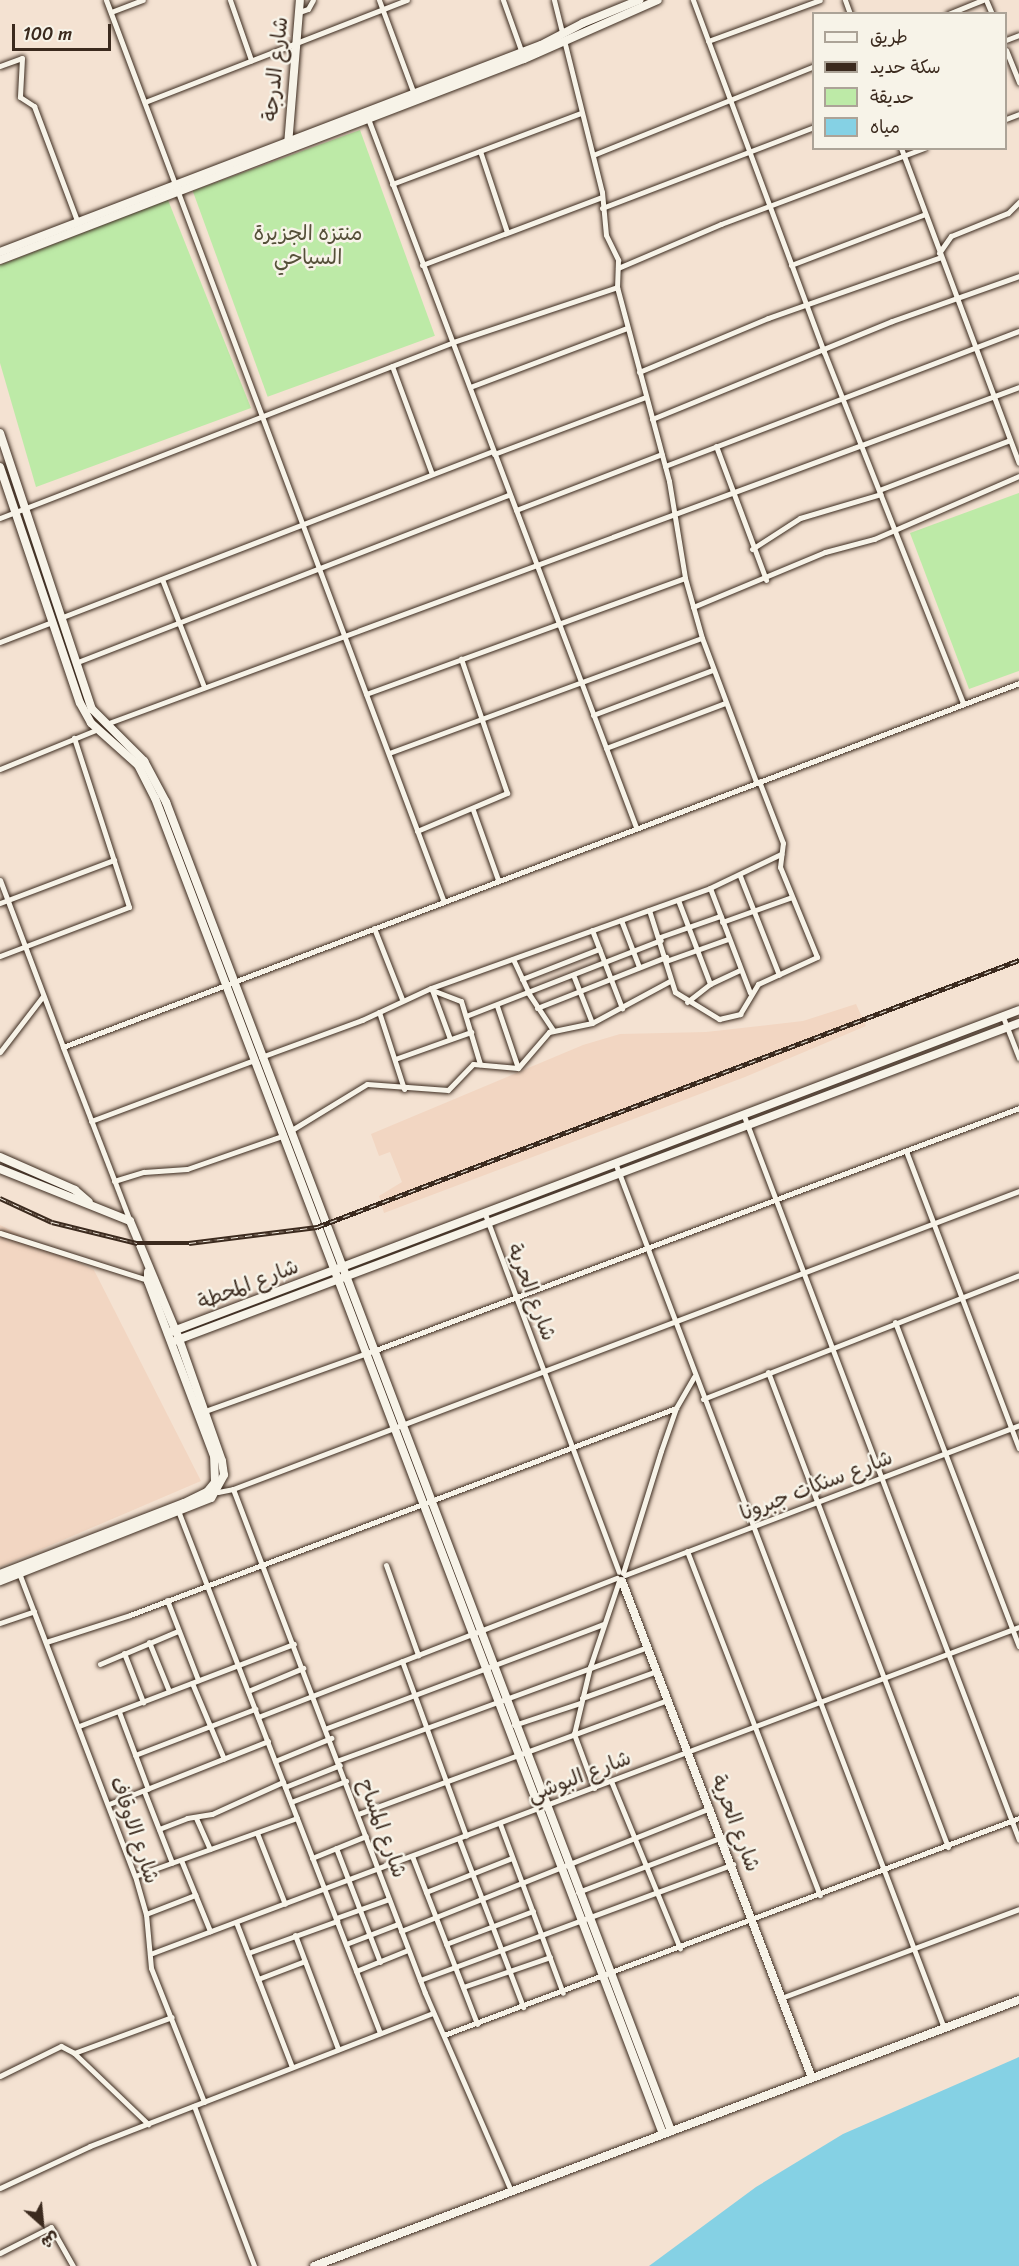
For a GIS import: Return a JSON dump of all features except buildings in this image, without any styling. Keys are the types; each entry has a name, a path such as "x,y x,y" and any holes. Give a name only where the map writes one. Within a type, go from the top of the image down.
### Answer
{"street":[{"path":"106,0 444,902"},
{"path":"111,12 143,0"},
{"path":"230,0 251,60"},
{"name":"شارع الدرجة","path":"288,145 300,0"},
{"path":"299,12 308,9 313,0"},
{"path":"379,0 414,94"},
{"path":"145,102 407,0"},
{"path":"504,0 522,52"},
{"path":"554,0 602,197 606,235 616,253 617,287 665,466 685,578 702,638 725,703 783,843 780,867 817,957 758,984 750,993 740,1014 727,1019 713,1017 687,1002 670,981 661,939 649,910"},
{"path":"366,116 414,94 563,37 639,0"},
{"path":"0,260 177,188 658,0"},
{"path":"693,0 824,352 963,703"},
{"path":"708,41 820,0"},
{"path":"953,12 984,0"},
{"path":"1007,54 1019,83"},
{"path":"0,66 22,58 20,97 34,106 78,223"},
{"path":"592,155 812,66"},
{"path":"392,184 581,113"},
{"path":"366,116 636,827"},
{"path":"602,208 812,127"},
{"path":"902,150 974,347 1010,440 1016,448 1019,463"},
{"path":"618,268 919,150"},
{"path":"480,151 507,232"},
{"path":"0,252 177,188"},
{"path":"422,265 602,197"},
{"path":"639,372 768,318 808,306 940,255 951,236 1008,213 1019,202"},
{"path":"791,265 925,214"},
{"path":"652,419 824,352 892,321 1019,276"},
{"path":"0,518 453,342 617,287"},
{"path":"470,387 627,328"},
{"path":"665,466 1019,331"},
{"path":"392,366 432,474"},
{"path":"0,769 204,687 1019,387"},
{"path":"60,618 432,474 646,397"},
{"path":"0,433 75,663 92,710 102,727"},
{"path":"752,549 800,518 880,492 1010,440"},
{"path":"716,446 752,549 766,580"},
{"path":"516,510 662,454"},
{"path":"0,467 80,703 102,727 137,752 159,786 228,982 667,2133"},
{"path":"693,607 766,580 825,552 874,539 894,528 1019,476"},
{"path":"75,663 509,495"},
{"path":"366,694 685,578"},
{"path":"162,579 204,687"},
{"path":"0,642 52,622"},
{"path":"389,753 702,638"},
{"path":"417,831 473,810 507,793 461,658"},
{"path":"593,715 713,670"},
{"path":"63,1047 228,982 1019,683"},
{"path":"606,748 725,703"},
{"path":"0,956 129,907 74,738"},
{"path":"473,810 498,880"},
{"path":"91,1121 379,1012 402,999 710,888 740,876 781,854"},
{"path":"0,903 114,861"},
{"path":"740,876 779,975"},
{"path":"0,880 172,1332 215,1463 215,1490"},
{"path":"710,888 750,993"},
{"path":"722,922 792,897"},
{"path":"678,900 710,984"},
{"path":"466,1016 574,977 720,915"},
{"path":"621,920 639,967"},
{"path":"374,928 402,999"},
{"path":"592,930 622,1008"},
{"path":"537,1008 639,967 697,951 728,939"},
{"path":"522,979 599,949"},
{"path":"513,959 529,994 553,1030"},
{"path":"687,1002 710,984 740,970"},
{"path":"574,977 592,1023"},
{"path":"518,1068 553,1030 592,1023 670,981"},
{"path":"432,989 459,998 480,1064"},
{"path":"432,989 450,1039"},
{"path":"0,1052 43,996"},
{"path":"497,1005 518,1068"},
{"name":"شارع المحطة","path":"172,1332 1019,1011"},
{"path":"379,1012 404,1089"},
{"path":"1003,1017 1019,1058"},
{"name":"شارع المحطة","path":"175,1341 1019,1023"},
{"path":"395,1059 471,1032"},
{"path":"114,1181 144,1172 187,1169 286,1134 363,1085 448,1090 464,1070 480,1064 518,1068"},
{"path":"205,1411 369,1353 1019,1108"},
{"path":"744,1116 1019,1840"},
{"path":"906,1151 1019,1448"},
{"path":"0,1157 75,1190 92,1205"},
{"path":"616,1165 818,1704 944,2028"},
{"path":"0,1169 130,1221"},
{"path":"0,1581 95,1540 177,1509 215,1490 233,1489 1019,1191"},
{"name":"شارع الحرية","path":"485,1214 621,1577 733,1864 812,2079"},
{"path":"0,1233 152,1281"},
{"path":"703,1399 961,1295 1019,1275"},
{"path":"895,1322 1016,1629 1019,1646"},
{"path":"175,1341 205,1411 224,1468 215,1490"},
{"path":"768,1372 948,1847"},
{"path":"594,1788 574,1734 581,1701 603,1624 621,1577 676,1408 694,1377"},
{"path":"46,1642 167,1600 676,1408"},
{"name":"شارع سنكات جبرونا","path":"258,1717 1019,1425"},
{"name":"شارع المساح","path":"233,1489 331,1738 408,1950 511,2192"},
{"path":"177,1509 380,2033"},
{"path":"687,1551 820,1895"},
{"path":"0,1574 62,1554"},
{"path":"386,1565 418,1655"},
{"name":"شارع الاوقاف","path":"20,1573 80,1726 135,1876 146,1914 151,1968 204,2102"},
{"path":"167,1600 210,1726 224,1759"},
{"path":"0,1623 34,1611"},
{"path":"327,1728 603,1624"},
{"name":"شارع البوشي","path":"150,1954 818,1704 946,1652 1016,1629"},
{"path":"100,1664 178,1631"},
{"path":"149,1642 169,1691"},
{"path":"80,1726 294,1644"},
{"path":"159,1828 188,1818 196,1818 426,1729 648,1647"},
{"path":"124,1653 143,1702"},
{"path":"402,1661 466,1836"},
{"path":"248,1691 303,1668"},
{"path":"514,1725 657,1671"},
{"path":"358,1814 522,1756 574,1734 668,1700"},
{"path":"501,1702 514,1725 522,1756"},
{"path":"135,1755 255,1709"},
{"path":"119,1712 172,1863"},
{"path":"275,1761 331,1738"},
{"path":"109,1804 268,1741"},
{"path":"291,1802 346,1781"},
{"path":"611,1781 680,1948"},
{"path":"346,1944 370,1935 436,1918 565,1869 711,1808"},
{"path":"196,1818 210,1849"},
{"path":"135,1876 297,1818"},
{"path":"444,2035 564,1993 1019,1818"},
{"path":"500,1824 564,1993"},
{"path":"257,1833 285,1904"},
{"path":"312,1858 366,1836"},
{"path":"578,1893 722,1837"},
{"path":"459,1839 523,2007"},
{"path":"336,1848 380,1962"},
{"path":"412,1856 477,2024"},
{"path":"426,1892 512,1858"},
{"path":"181,1860 210,1931"},
{"path":"420,1980 585,1922 733,1864"},
{"path":"565,1869 578,1893 585,1922"},
{"path":"146,1914 195,1895"},
{"path":"248,1953 389,1899"},
{"path":"781,1998 1019,1909"},
{"path":"446,1944 533,1911"},
{"path":"236,1922 292,2067"},
{"path":"295,1935 338,2049"},
{"path":"356,1971 408,1950"},
{"path":"463,1987 550,1957"},
{"path":"258,1979 305,1961"},
{"path":"314,2266 1019,2000"},
{"path":"0,2188 148,2124 433,2013"},
{"path":"74,2054 172,2017"},
{"path":"0,2076 56,2047 74,2054 148,2124"},
{"path":"194,2106 254,2266"},
{"path":"0,2253 51,2227 73,2266"}],"shaded area":[{"path":"856,1004 866,1026 745,1077 384,1213 379,1196 402,1182 390,1152 379,1156 371,1134 583,1045 620,1034 706,1032 803,1021"},
{"path":"0,1225 94,1270 201,1481 0,1567"}],"green space":[{"name":"منتزه الجزيرة السياحي","path":"360,130 435,336 268,397 193,191"},
{"path":"168,200 251,408 36,487 0,363 0,265"},
{"path":"1019,493 1019,671 969,689 910,533"}],"water":[{"path":"1019,2057 1019,2266 649,2266 756,2187 843,2134"}],"railway":[{"path":"0,1198 52,1222 137,1243 189,1243 317,1227 1019,960"}]}
